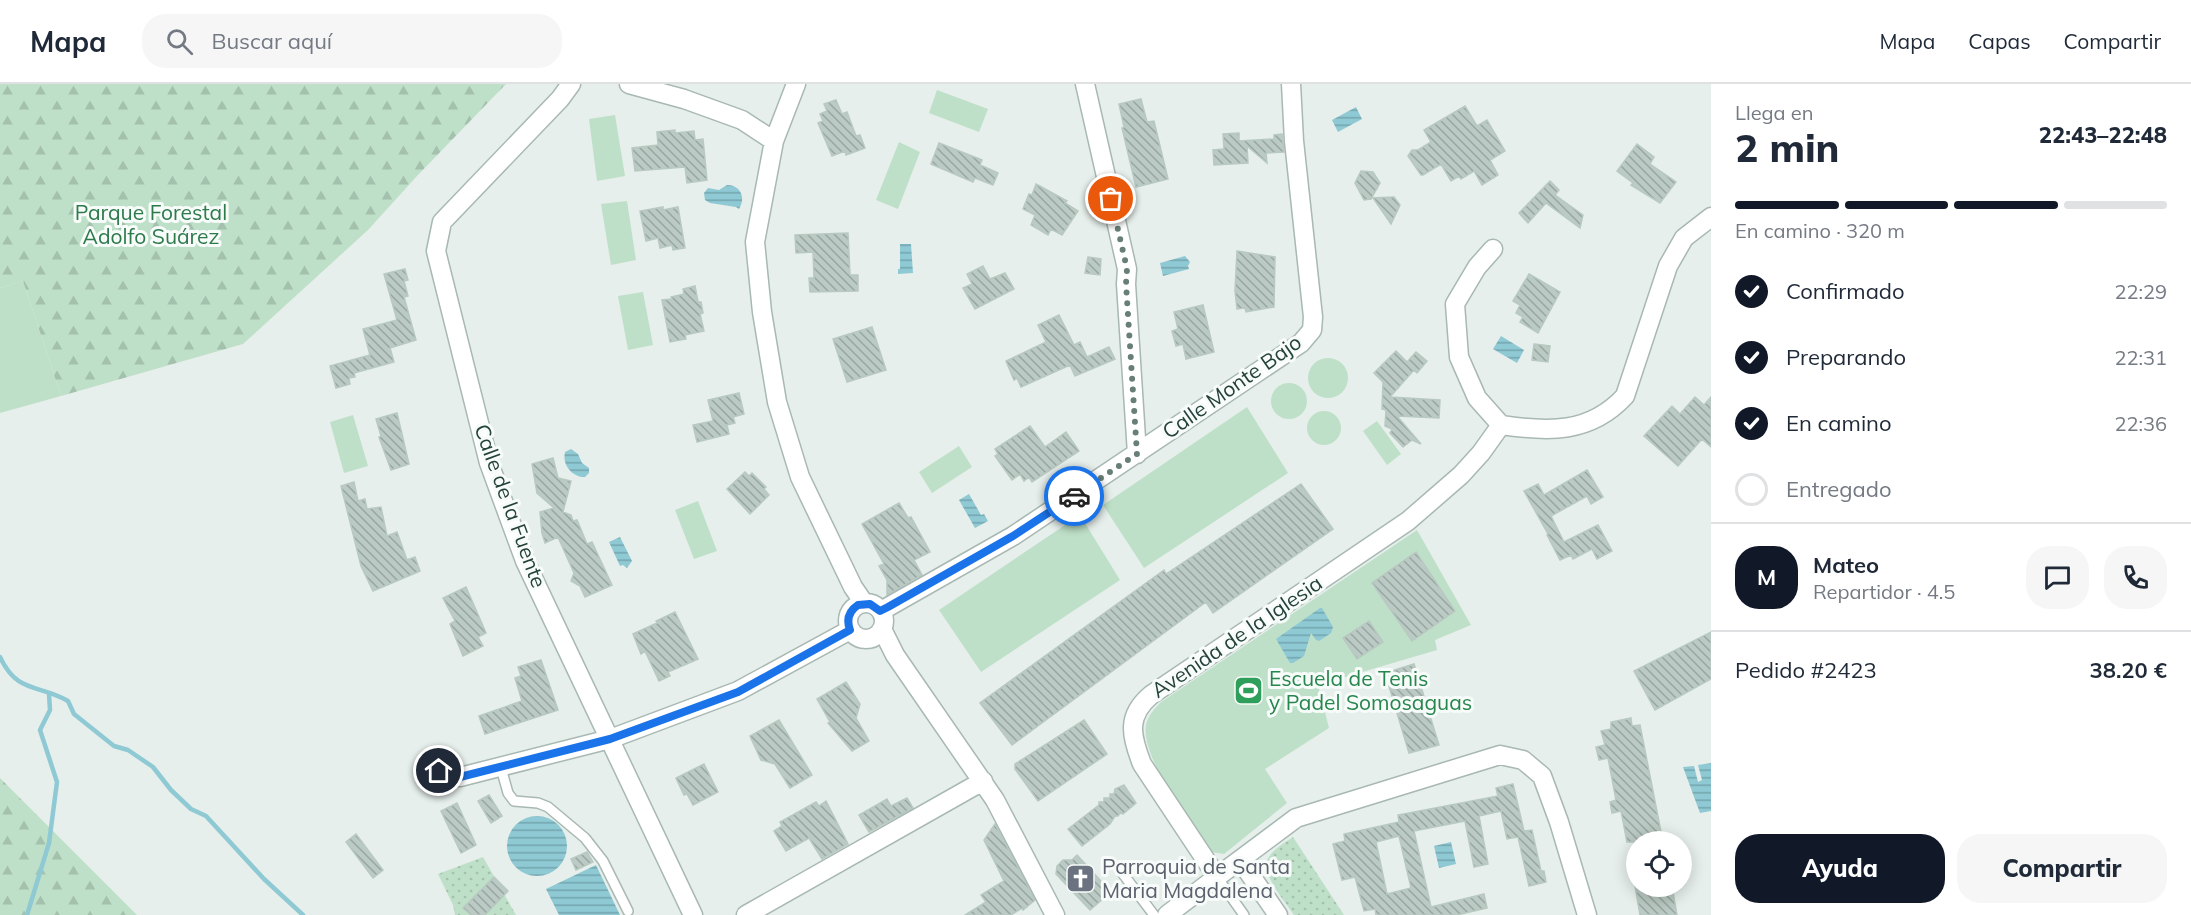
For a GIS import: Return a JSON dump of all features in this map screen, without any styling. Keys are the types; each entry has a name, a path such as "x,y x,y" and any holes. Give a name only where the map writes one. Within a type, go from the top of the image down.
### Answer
{"street":[{"name":"Calle de la Fuente","path":"571,84 561,99 442,222 436,251 489,463 525,561 693,915"},
{"path":"628,84 684,99 742,120 774,141"},
{"path":"796,84 774,141 755,242 762,312 777,402 800,477 853,587 895,655 984,781 1006,818 1050,913"},
{"path":"1085,84 1127,269 1126,284 1137,454"},
{"name":"Calle Monte Bajo","path":"871,618 1013,536 1301,343 1312,330 1313,317 1294,141 1291,84"},
{"path":"1493,249 1477,267 1455,304 1459,357 1477,398 1502,424 1550,430 1575,426 1600,417 1613,409 1624,396 1668,266 1684,238 1711,216"},
{"name":"Avenida de la Iglesia","path":"1217,877 1142,764 1135,748 1132,730 1139,705 1408,521 1461,475 1481,453 1502,424"},
{"path":"871,618 861,638 850,630 848,620 871,618"},
{"path":"430,764 439,771 460,777 610,739 738,692 850,630"},
{"path":"1167,915 1296,818 1500,755 1523,760 1542,776 1559,822 1587,915"},
{"path":"746,915 984,781"},
{"path":"1240,860 1278,915"}],"lane":[{"path":"501,768 508,793 514,801 538,803 548,807 585,838 603,861 628,911"},
{"path":"1120,870 1154,915"},
{"path":"1217,877 1244,915"}],"green space":[{"name":"Parque Forestal Adolfo Suárez","path":"0,84 506,84 368,230 243,344 61,396 23,281 0,288"},
{"path":"937,90 988,109 979,132 929,113"},
{"path":"615,115 625,176 597,181 589,119"},
{"path":"899,142 920,152 898,209 876,200"},
{"path":"627,201 636,260 611,265 601,204"},
{"path":"23,281 61,396 0,413 0,288"},
{"path":"643,292 653,345 628,350 618,296"},
{"path":"1328,358 1342,364 1348,378 1342,392 1328,398 1314,392 1308,378 1314,364"},
{"path":"1289,383 1302,388 1307,401 1302,414 1289,419 1276,414 1271,401 1276,388"},
{"path":"1247,407 1288,473 1144,568 1103,505"},
{"path":"1324,411 1336,416 1341,428 1336,440 1324,445 1312,440 1307,428 1312,416"},
{"path":"353,415 368,466 344,473 330,422"},
{"path":"1377,421 1401,454 1387,465 1363,431"},
{"path":"959,446 972,467 932,493 919,472"},
{"path":"698,501 717,551 694,559 675,510"},
{"path":"1080,515 1120,580 981,672 939,610"},
{"name":"Escuela de Tenis y Padel Somosaguas","path":"1417,530 1471,625 1435,640 1437,650 1318,685 1329,728 1265,769 1287,803 1224,854 1211,852 1181,808 1151,755 1146,739 1146,725 1150,716 1161,702"},
{"path":"0,778 137,915 0,915"},
{"path":"1293,837 1344,915 1294,915 1275,888 1266,866 1267,860 1275,850"},
{"path":"483,857 516,915 455,915 453,905 438,874"}],"water":[{"path":"1356,107 1362,119 1338,132 1332,120"},
{"path":"727,185 736,187 741,193 742,201 739,209 705,200 704,193 708,188 719,190"},
{"path":"900,244 911,244 913,273 898,274"},
{"path":"1185,256 1190,262 1189,269 1163,276 1160,263"},
{"path":"1501,336 1524,350 1517,363 1493,349"},
{"path":"571,449 589,468 589,473 585,477 572,473 567,466 565,452"},
{"path":"969,494 981,515 984,514 988,521 975,528 959,500"},
{"path":"620,537 632,561 627,568 620,566 609,542"},
{"path":"1320,608 1333,627 1331,633 1319,641 1311,633 1304,656 1290,663 1276,639"},
{"path":"1711,763 1711,811 1700,813 1683,767 1694,766 1698,782 1702,780 1698,765"},
{"path":"537,816 558,825 567,846 558,867 537,876 516,867 507,846 516,825"},
{"path":"1451,842 1456,864 1439,868 1434,846"},
{"path":"596,865 620,915 559,915 546,889"}],"building":[{"path":"1141,99 1147,122 1154,121 1168,179 1136,187 1122,128 1124,127 1119,104"},
{"path":"836,100 842,114 847,112 856,136 860,135 865,148 846,155 845,151 832,156 818,123 823,121 820,114 827,111 824,104"},
{"path":"1465,106 1477,126 1487,120 1505,151 1490,160 1498,175 1482,185 1474,171 1461,179 1459,176 1451,181 1441,164 1421,175 1408,156 1412,150 1418,150 1431,142 1424,130"},
{"path":"675,130 675,133 694,131 695,140 703,139 707,180 687,183 685,167 635,171 632,148 658,145 657,132"},
{"path":"1239,133 1239,141 1274,139 1274,135 1282,134 1284,152 1266,153 1267,163 1247,146 1248,163 1214,165 1213,150 1224,149 1223,134"},
{"path":"939,143 982,160 980,165 998,173 993,185 975,178 973,182 931,164"},
{"path":"1637,144 1654,157 1650,164 1676,182 1660,203 1631,185 1633,183 1617,171"},
{"path":"1361,171 1373,172 1380,183 1371,199 1364,200 1355,183"},
{"path":"1550,181 1559,190 1555,195 1583,215 1580,228 1546,203 1528,223 1519,213"},
{"path":"1036,184 1067,201 1065,203 1078,211 1062,235 1051,229 1048,235 1031,225 1035,215 1023,209"},
{"path":"1394,197 1400,205 1391,224 1373,198"},
{"path":"663,207 663,210 678,207 685,248 673,250 672,245 660,248 658,238 646,241 640,211"},
{"path":"848,233 850,275 858,275 858,291 810,292 809,278 814,278 813,252 796,253 795,235"},
{"path":"1237,251 1275,257 1274,307 1246,312 1245,308 1237,309 1235,291"},
{"path":"1088,257 1101,259 1100,275 1085,273"},
{"path":"983,266 990,279 1005,273 1014,289 975,309 963,288 972,284 967,274"},
{"path":"405,269 408,280 404,281 408,296 404,297 416,340 390,348 394,362 354,373 355,377 349,378 350,384 336,388 330,366 370,355 363,329 397,320 384,274"},
{"path":"1529,274 1560,292 1538,333 1520,322 1523,317 1516,313 1520,305 1513,301"},
{"path":"695,286 698,302 701,302 703,313 700,314 704,331 685,335 686,339 670,342 662,300 684,294 683,289"},
{"path":"1203,305 1214,352 1186,359 1183,344 1176,346 1172,331 1178,329 1174,312"},
{"path":"1059,315 1074,345 1080,342 1087,357 1109,347 1115,359 1075,376 1070,365 1021,387 1017,378 1014,380 1006,361 1046,342 1038,325"},
{"path":"872,327 886,370 847,382 833,339"},
{"path":"1534,344 1550,346 1548,362 1532,360"},
{"path":"1396,351 1407,362 1416,352 1427,361 1417,373 1414,370 1390,397 1440,400 1439,418 1397,416 1421,444 1412,440 1403,447 1390,433 1392,429 1385,426 1386,410 1382,409 1383,382 1374,373"},
{"path":"739,393 744,414 733,417 735,423 727,425 729,434 697,442 693,425 713,421 708,400"},
{"path":"1695,397 1704,405 1711,397 1711,447 1702,439 1678,466 1644,436 1672,406 1680,414"},
{"path":"397,413 409,464 391,470 379,437 381,436 376,419"},
{"path":"1030,426 1045,447 1066,432 1079,451 1032,482 1029,477 1024,481 1020,474 1012,480 995,456 998,454 995,449"},
{"path":"553,458 558,478 571,481 563,512 571,515 573,521 577,520 587,544 592,542 612,585 585,597 580,586 571,581 574,573 558,537 545,543 542,533 540,512 554,508 537,493 532,464"},
{"path":"1587,470 1603,497 1591,504 1587,496 1551,516 1564,542 1598,525 1612,551 1597,559 1592,549 1573,559 1571,555 1560,560 1524,491 1538,484 1544,495"},
{"path":"745,472 749,476 752,473 766,487 764,489 769,495 750,514 727,489"},
{"path":"354,482 358,501 365,499 367,509 381,507 387,536 397,532 407,560 415,557 420,571 373,591 361,566 341,486"},
{"path":"1301,484 1333,529 1213,613 1206,602 1012,745 980,703 1164,570 1166,574"},
{"path":"899,503 908,518 911,517 930,552 914,560 922,575 887,595 887,580 879,566 884,564 862,524"},
{"path":"1416,552 1455,611 1412,641 1372,583"},
{"path":"466,587 486,633 478,637 483,646 463,656 450,624 455,621 443,598"},
{"path":"675,612 698,659 668,672 670,676 659,681 645,651 641,654 633,634"},
{"path":"1369,621 1383,642 1357,659 1343,638"},
{"path":"1711,632 1711,679 1655,710 1634,671"},
{"path":"541,660 558,710 485,734 479,716 522,701 515,678 521,676 518,667"},
{"path":"1414,664 1439,745 1409,753 1385,673"},
{"path":"846,682 860,704 856,718 869,741 852,751 828,723 830,722 817,699"},
{"path":"1631,718 1632,726 1640,725 1661,831 1626,831 1626,837 1621,811 1612,813 1610,802 1616,800 1608,758 1599,760 1596,747 1605,745 1601,731 1611,729 1611,722"},
{"path":"779,720 812,775 790,788 775,764 761,760 750,736"},
{"path":"1084,720 1107,754 1038,801 1015,769 1015,764"},
{"path":"704,764 718,792 693,805 687,794 684,795 676,778"},
{"path":"1513,784 1524,831 1532,830 1541,871 1544,871 1546,882 1529,886 1518,837 1507,839 1501,811 1479,816 1488,864 1474,867 1465,821 1414,831 1431,907 1484,894 1487,908 1457,915 1376,915 1375,909 1364,911 1355,877 1342,880 1333,844 1345,841 1344,834 1399,822 1398,815 1498,796 1496,788","holes":["1399,836 1411,888 1387,894 1376,842"]},
{"path":"1124,785 1136,803 1123,814 1115,816 1110,824 1082,846 1068,829 1099,805 1099,802 1104,802 1104,798 1110,798 1110,794 1114,794 1115,789"},
{"path":"489,795 502,816 491,823 478,801"},
{"path":"907,798 913,808 869,832 859,815 887,799 891,806"},
{"path":"826,801 848,844 822,859 809,838 786,851 774,831 782,826 780,822 816,802 819,806"},
{"path":"457,803 476,845 461,853 441,811"},
{"path":"995,824 1035,900 1023,910 1022,908 1011,915 965,915 986,902 981,895 1004,881 984,840"},
{"path":"356,834 383,870 373,878 346,842"},
{"path":"587,852 593,862 576,870 571,859"},
{"name":"Parroquia de Santa Maria Magdalena","path":"1077,855 1111,892 1090,910 1056,874 1057,866 1063,860 1072,860"},
{"path":"494,877 508,891 485,915 471,915 463,908"},
{"path":"1637,897 1674,897 1677,915 1640,915"}],"waterway":[{"path":"0,657 7,669 21,683 68,701 74,714 114,746 128,750 153,767 171,790 191,809 206,816 264,879 303,915"},
{"path":"27,915 49,843 57,782 40,730 50,710 49,694"}],"way so far":[{"path":"1074,496 1137,454 1126,284 1127,269 1111,199"}],"place":[{"name":"Escuela de Tenis y Padel Somosaguas","path":"1248,691"},
{"name":"Parroquia de Santa Maria Magdalena","path":"1081,879"}],"route":[{"path":"439,771 460,777 501,768 610,739 738,692 850,630 849,614 858,605 870,604 876,606 880,611 888,607 1013,536 1074,496"}]}
